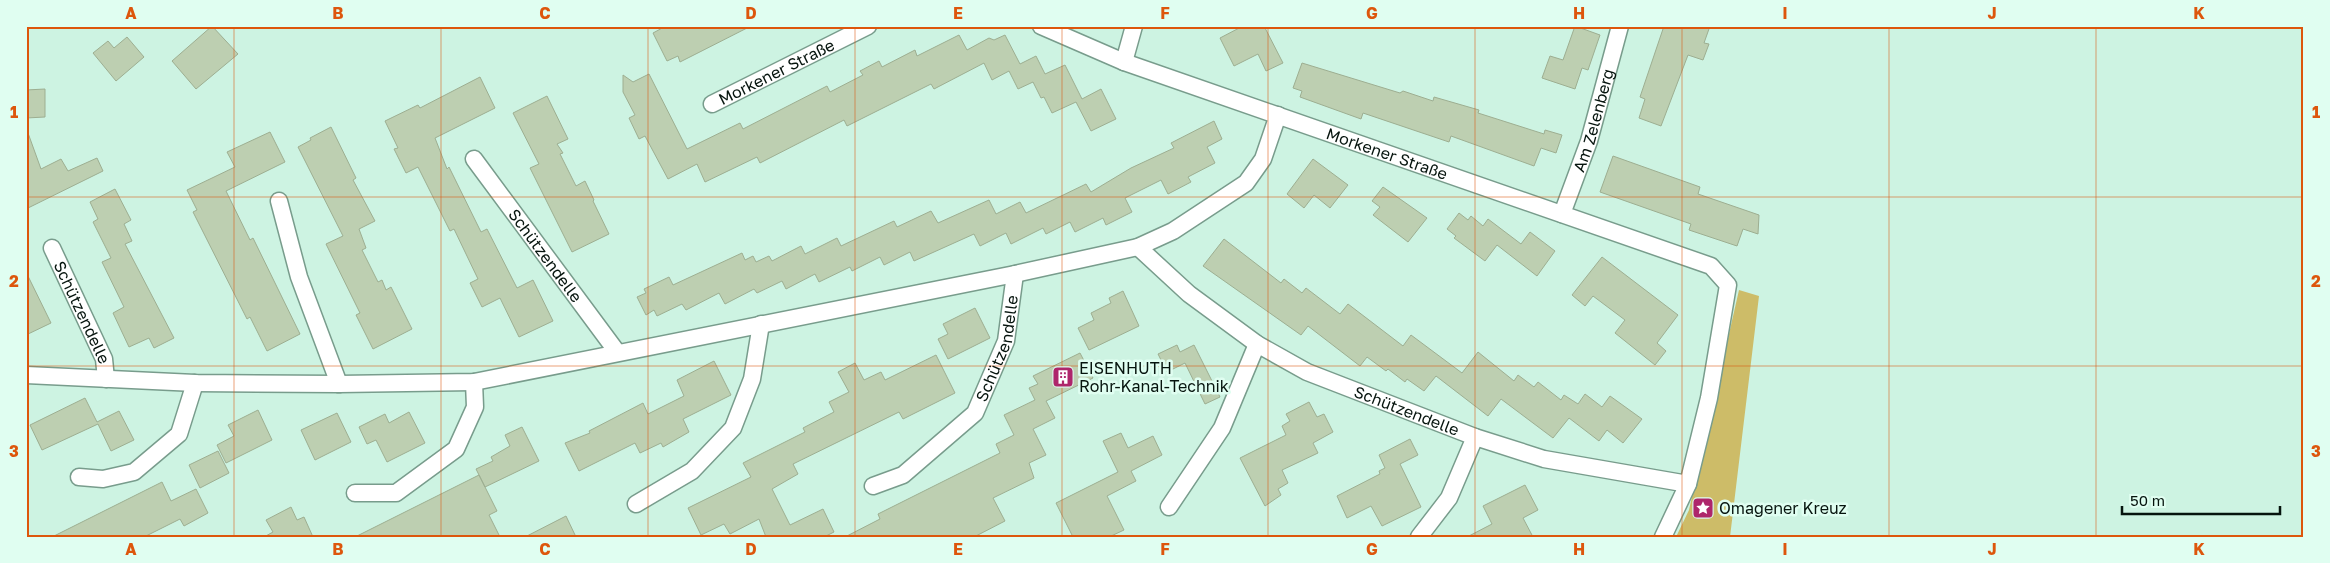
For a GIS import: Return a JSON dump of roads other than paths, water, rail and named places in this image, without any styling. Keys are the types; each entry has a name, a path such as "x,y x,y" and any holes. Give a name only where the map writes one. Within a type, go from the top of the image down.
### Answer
{"street":[{"name":"Morkener Straße","path":"712,104 868,26"},
{"name":"Morkener Straße","path":"1042,26 1124,62 1711,266 1728,285 1709,398 1688,484"},
{"path":"1124,62 1134,26"},
{"name":"Am Zelenberg","path":"1562,214 1589,141 1620,26"},
{"name":"Schützendelle","path":"26,375 195,383 339,384 474,382 1015,274 1138,247 1173,231 1246,183 1263,160 1278,115"},
{"name":"Schützendelle","path":"474,159 617,352"},
{"path":"279,201 299,276 339,384"},
{"name":"Schützendelle","path":"1138,247 1189,294 1256,344 1307,372 1475,437 1544,459 1688,484"},
{"name":"Schützendelle","path":"52,248 104,359 106,378"},
{"name":"Schützendelle","path":"873,486 903,475 975,413 1006,341 1015,274"},
{"path":"636,504 692,471 733,428 752,380 761,324"},
{"path":"1169,507 1222,428 1256,344"},
{"path":"355,493 396,493 456,449 475,407 474,382"},
{"path":"79,477 103,479 134,472 179,434 195,383"},
{"name":"Schützendelle","path":"1419,537 1449,498 1475,437"},
{"path":"1663,537 1688,484"}],"place":[{"name":"EISENHUTH Rohr-Kanal-Technik","path":"1063,377"},
{"name":"Omagener Kreuz","path":"1703,508"}]}
